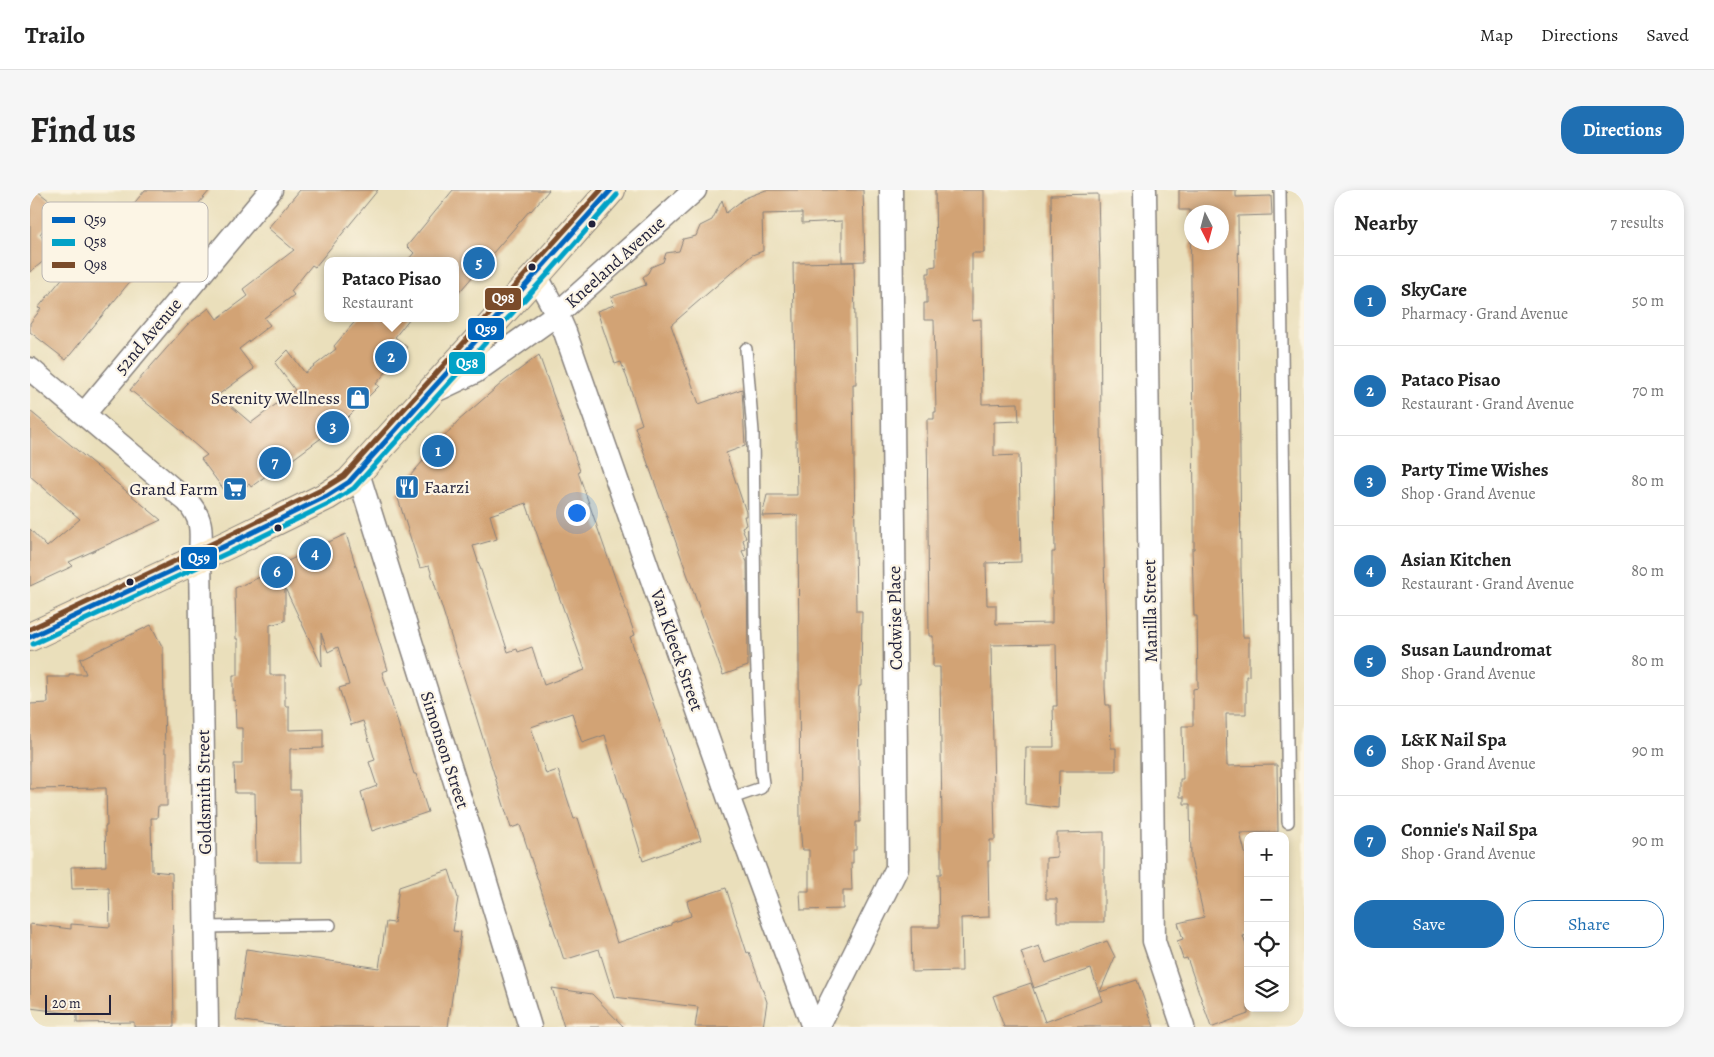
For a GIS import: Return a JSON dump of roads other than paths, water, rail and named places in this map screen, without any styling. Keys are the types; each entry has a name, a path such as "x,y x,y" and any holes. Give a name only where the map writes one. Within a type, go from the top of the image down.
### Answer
{"main road":[{"path":"30,637 327,496 349,482 430,394 611,190"}],"street":[{"name":"52nd Avenue","path":"208,265 271,190"},
{"name":"Kneeland Avenue","path":"430,394 475,372 558,314 695,190"},
{"name":"Codwise Place","path":"818,1027 898,868 891,190"},
{"name":"Manilla Street","path":"1146,190 1154,941 1183,1027"},
{"name":"Van Kleeck Street","path":"536,275 558,314 729,799 813,1027"},
{"name":"52nd Avenue","path":"84,414 194,282"},
{"name":"Goldsmith Street","path":"30,369 187,501 200,519 202,527 200,557 208,1027"},
{"name":"Simonson Street","path":"358,473 530,1027"}],"lane":[{"path":"1280,190 1288,822"},
{"path":"729,799 761,788 764,783 760,751 756,632 754,432 746,350"},
{"path":"206,927 330,925"}],"place":[{"name":"Susan Laundromat","path":"479,263"},
{"name":"Pataco Pisao","path":"391,357"},
{"name":"Serenity Wellness","path":"358,398"},
{"name":"Party Time Wishes","path":"333,427"},
{"name":"SkyCare","path":"438,451"},
{"name":"Connie's Nail Spa","path":"275,463"},
{"name":"Faarzi","path":"407,487"},
{"name":"Grand Farm","path":"235,489"},
{"name":"Asian Kitchen","path":"315,554"},
{"name":"L&K Nail Spa","path":"277,572"}]}
